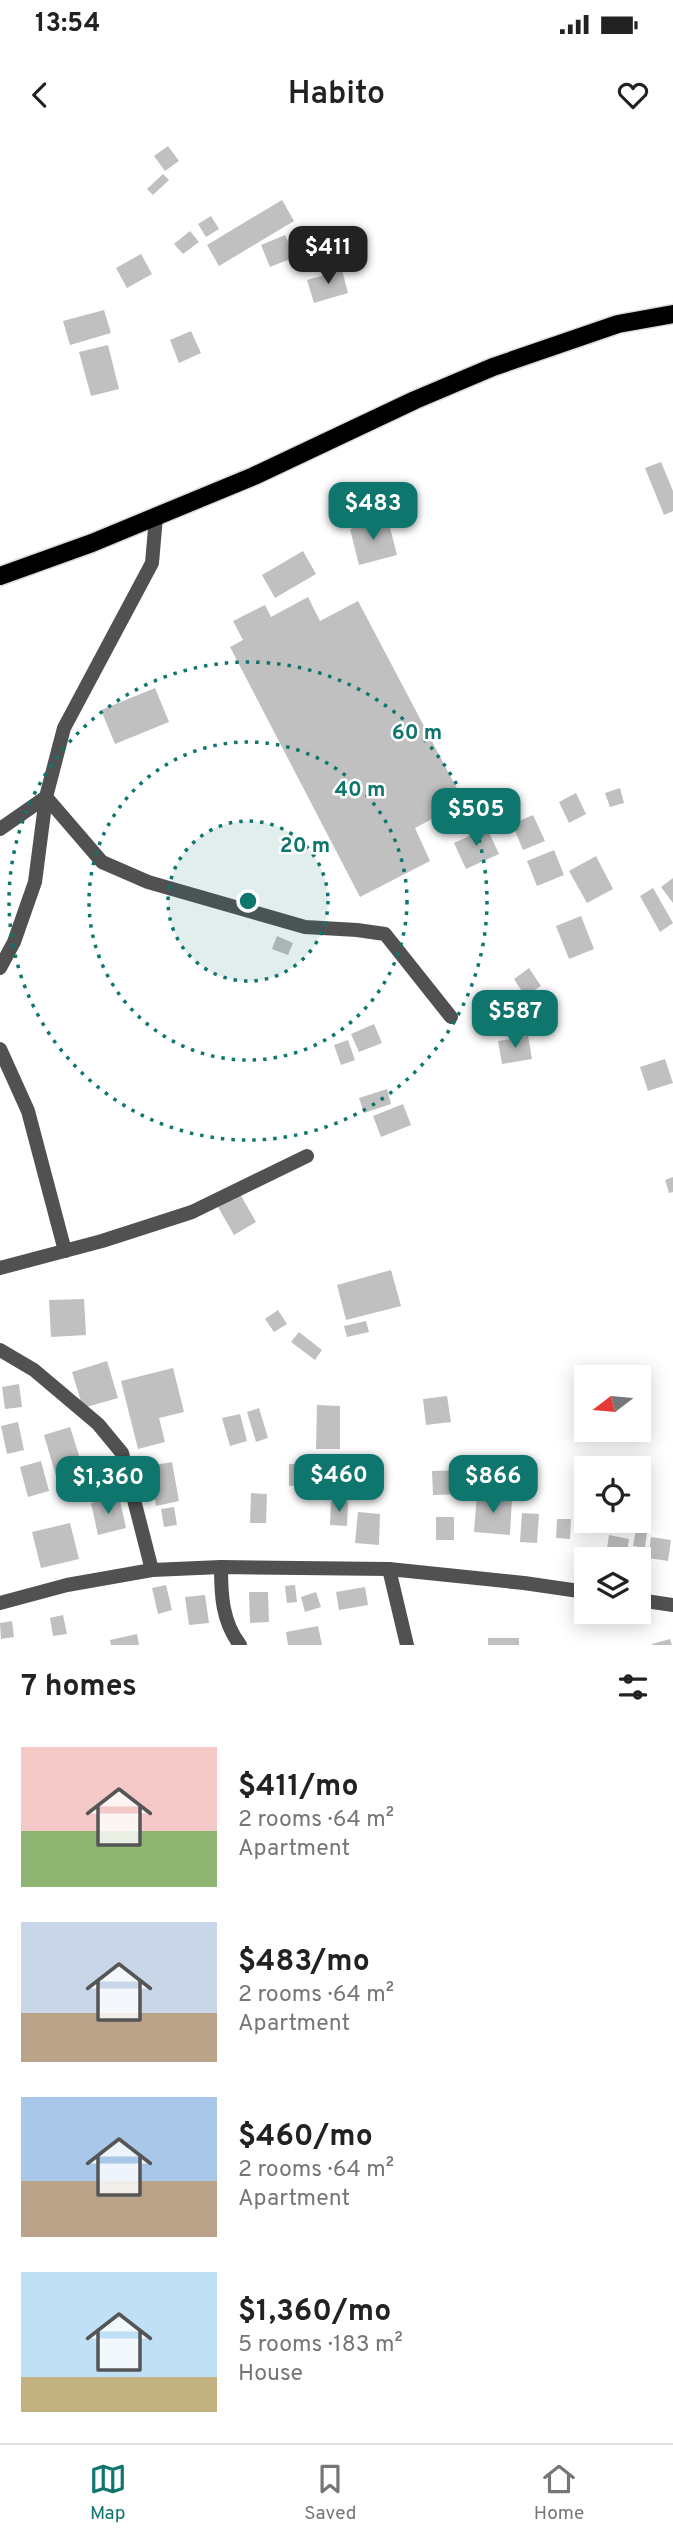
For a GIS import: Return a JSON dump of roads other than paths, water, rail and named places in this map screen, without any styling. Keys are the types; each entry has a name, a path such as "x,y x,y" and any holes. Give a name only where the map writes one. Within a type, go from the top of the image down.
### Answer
{"main road":[{"path":"0,576 92,543 254,476 415,400 494,367 618,324 673,314"}],"street":[{"path":"0,968 14,942 35,882 46,797 64,728 152,563 156,517"},
{"path":"0,829 46,797"},
{"path":"46,797 102,862 149,882 305,928 385,934 451,1017"},
{"path":"0,1049 29,1111 65,1251"},
{"path":"0,1268 192,1212 307,1156"},
{"path":"0,1350 34,1370 98,1424 122,1453 152,1570"},
{"path":"221,1567 221,1600 229,1631 240,1645"},
{"path":"0,1603 67,1585 152,1570 221,1567 389,1569 574,1590"},
{"path":"389,1569 407,1645"},
{"path":"651,1602 673,1605"}]}
